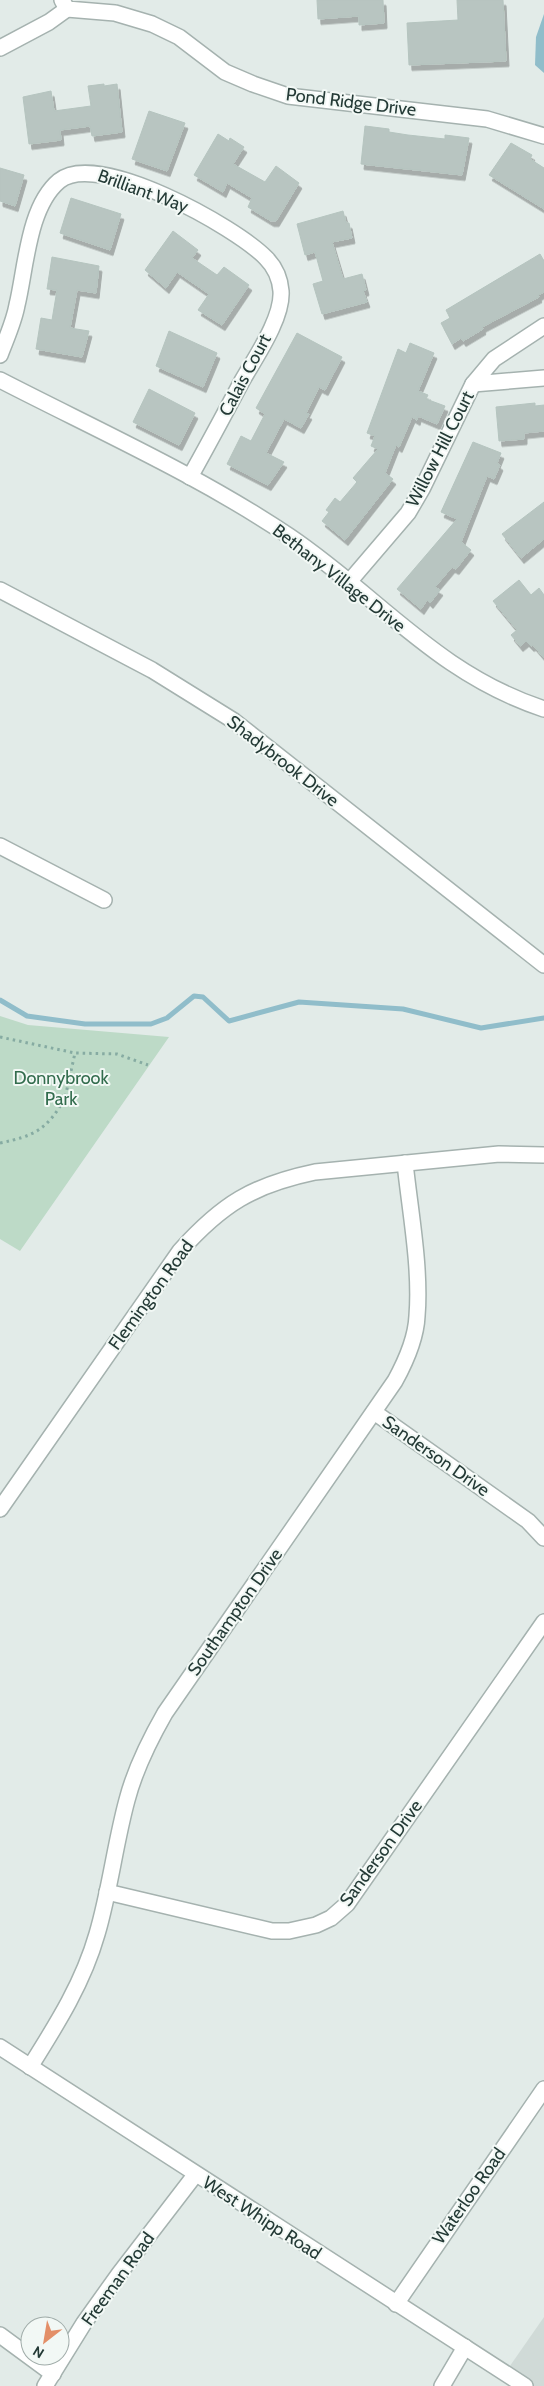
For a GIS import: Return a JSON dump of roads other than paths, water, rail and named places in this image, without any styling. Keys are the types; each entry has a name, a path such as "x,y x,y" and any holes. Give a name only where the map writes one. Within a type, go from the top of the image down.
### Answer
{"street":[{"path":"0,48 50,22 64,5"},
{"name":"Pond Ridge Drive","path":"64,5 115,13 152,24 179,37 225,72 288,96 487,119 544,136"},
{"name":"Brilliant Way","path":"0,355 17,306 28,245 35,222 52,189 70,175 93,172 119,179 170,198 220,222 267,258 275,268"},
{"name":"Calais Court","path":"190,478 275,318 281,293 275,268"},
{"name":"Willow Hill Court","path":"349,582 408,513 422,489 473,384 494,359 544,326"},
{"name":"Willow Hill Court","path":"473,384 544,378"},
{"name":"Bethany Village Drive","path":"0,380 190,478 266,521 322,559 421,642 472,678 544,709"},
{"name":"Shadybrook Drive","path":"0,590 152,670 234,721 544,965"},
{"path":"0,846 104,900"},
{"name":"Flemington Road","path":"0,1510 180,1251 219,1212 242,1196 288,1178 315,1172 499,1154 544,1155"},
{"name":"Southampton Drive","path":"30,2067 70,2003 85,1970 97,1935 127,1800 137,1770 153,1734 182,1689 374,1412 406,1360 417,1317 418,1290 405,1163"},
{"name":"Sanderson Drive","path":"374,1412 528,1521 544,1538"},
{"name":"Sanderson Drive","path":"107,1892 272,1931 307,1928 331,1918 347,1904 544,1622"},
{"name":"West Whipp Road","path":"0,2047 195,2175 525,2386"},
{"name":"Waterloo Road","path":"396,2304 544,2090"},
{"name":"Freeman Road","path":"49,2380 119,2274 195,2175"},
{"path":"0,2335 49,2380"},
{"path":"442,2386 465,2347"}],"water":[{"path":"544,14 544,73 535,65 536,37"}],"waterway":[{"path":"0,1000 27,1016 85,1024 151,1024 167,1018 194,996 203,997 229,1021 299,1002 403,1009 481,1028 544,1018"}],"park label":[{"name":"Donnybrook Park","path":"61,1088"}]}
